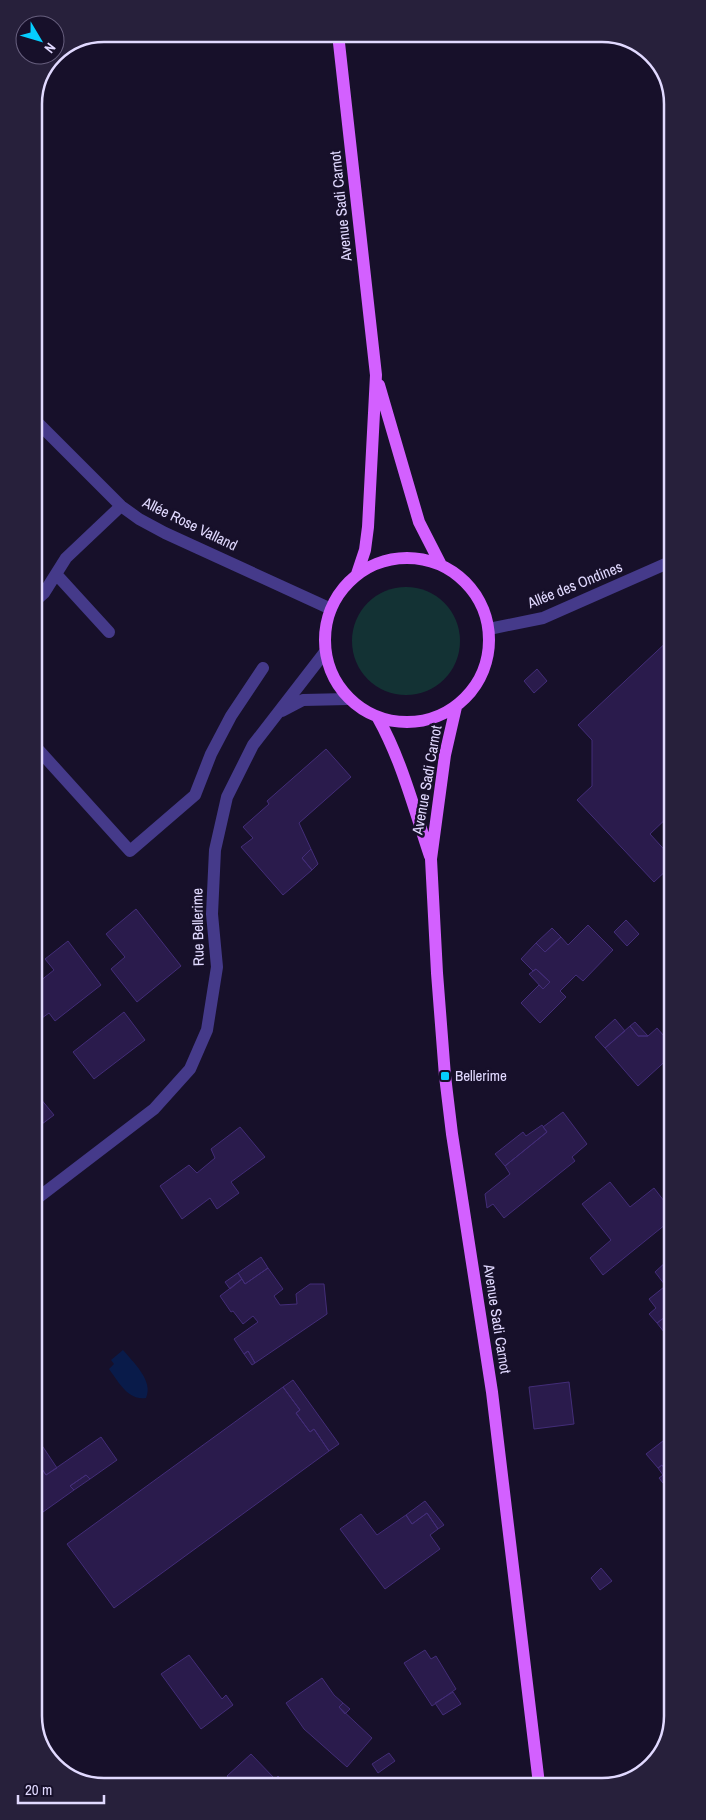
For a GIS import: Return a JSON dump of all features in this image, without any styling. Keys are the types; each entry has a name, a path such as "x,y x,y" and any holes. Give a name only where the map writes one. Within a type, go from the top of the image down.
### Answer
{"main road":[{"name":"Avenue Sadi Carnot","path":"339,43 376,375 368,527 365,550 357,574"},
{"name":"Avenue Sadi Carnot","path":"376,375 419,522 441,564"},
{"path":"398,558 420,558 441,564 459,575 474,591 484,609 489,629 489,651 483,672 472,692 456,707 438,717 419,722 398,723 378,718 362,710 348,699 333,678 325,652 325,630 331,609 341,590 357,574 376,563 398,558"},
{"name":"Avenue Sadi Carnot","path":"456,707 445,755 431,859 439,1001 452,1134 492,1392 538,1778"},
{"name":"Avenue Sadi Carnot","path":"378,718 390,739 431,859"}],"street":[{"name":"Allée Rose Valland","path":"43,428 121,506 139,519 165,533 331,609"},
{"path":"43,594 66,558 121,506"},
{"name":"Allée des Ondines","path":"489,629 543,618 664,565"},
{"path":"56,574 109,632"},
{"name":"Rue Bellerime","path":"43,1195 154,1109 190,1069 207,1030 217,967 212,914 215,850 227,797 253,745 325,652"},
{"path":"43,755 130,851 195,795 211,754 231,716 263,668"},
{"name":"Rue Bellerime","path":"278,714 303,700 348,699"}],"green space":[{"path":"406,587 427,591 444,603 456,620 460,641 456,662 444,679 427,691 406,695 385,691 368,679 356,662 352,641 356,620 368,603 385,591"}],"water":[{"path":"123,1350 145,1379 148,1392 146,1398 140,1398 129,1393 109,1369 114,1364 111,1360"}],"building":[{"path":"664,645 664,821 650,834 664,849 664,873 654,882 577,800 592,786 592,740 578,725"},
{"path":"537,669 547,681 534,693 524,681"},
{"path":"326,749 351,777 299,823 311,849 302,858 312,870 283,895 241,847 253,838 243,827 269,804 267,801"},
{"path":"311,849 318,864 312,870 302,858"},
{"path":"136,909 181,966 137,1002 111,969 125,957 106,934"},
{"path":"626,920 639,934 627,946 614,932"},
{"path":"588,925 613,950 583,981 576,975 560,991 566,997 540,1023 521,1003 539,985 543,989 550,982 536,969 533,971 521,959 536,943 545,952 561,937 568,945"},
{"path":"552,928 561,937 545,952 536,943"},
{"path":"68,941 101,985 55,1021 49,1013 43,1017 43,979 54,970 45,959"},
{"path":"536,969 550,982 543,989 529,974"},
{"path":"124,1012 145,1040 94,1079 73,1052"},
{"path":"615,1019 625,1031 605,1048 595,1037"},
{"path":"635,1022 648,1036 638,1036 630,1026"},
{"path":"630,1026 638,1036 648,1036 657,1028 664,1036 664,1062 638,1086 605,1048"},
{"path":"43,1102 54,1115 43,1123"},
{"path":"563,1112 587,1144 572,1157 575,1161 504,1218 493,1204 487,1208 485,1194 510,1174 505,1166 547,1132 543,1127"},
{"path":"542,1125 547,1132 505,1166 495,1154 523,1132 526,1136"},
{"path":"240,1127 265,1157 231,1182 239,1193 217,1209 210,1198 182,1219 160,1186 189,1165 197,1173 215,1158 211,1149"},
{"path":"610,1182 630,1207 654,1188 664,1201 664,1226 603,1275 590,1258 611,1240 582,1204"},
{"path":"261,1257 268,1268 245,1284 238,1273"},
{"path":"664,1264 664,1284 655,1272"},
{"path":"268,1268 283,1289 274,1296 280,1305 297,1304 296,1294 310,1284 324,1284 327,1314 255,1363 248,1351 244,1354 234,1339 258,1322 253,1316 243,1324 233,1311 231,1312 220,1296 242,1279 245,1284"},
{"path":"238,1273 242,1279 230,1289 225,1282"},
{"path":"664,1287 664,1318 657,1323 649,1314 656,1308 649,1299"},
{"path":"664,1318 664,1332 657,1323"},
{"path":"248,1351 255,1363 252,1365 244,1354"},
{"path":"293,1380 339,1444 329,1451 314,1429 310,1432 296,1413 300,1410 283,1387"},
{"path":"569,1382 574,1424 534,1429 529,1387"},
{"path":"283,1387 300,1410 296,1413 310,1432 314,1429 329,1451 114,1608 67,1544"},
{"path":"101,1437 117,1460 90,1479 86,1475 70,1486 74,1490 43,1512 43,1470 46,1475"},
{"path":"664,1440 664,1468 662,1465 658,1468 646,1454"},
{"path":"43,1447 57,1468 46,1475 43,1470"},
{"path":"662,1465 664,1474 663,1475 658,1468"},
{"path":"664,1474 664,1484 659,1478"},
{"path":"86,1475 90,1479 74,1490 70,1486"},
{"path":"425,1501 444,1525 438,1529 427,1513 412,1524 406,1515"},
{"path":"427,1513 438,1529 430,1535 440,1549 385,1589 340,1529 361,1514 377,1535 406,1515 412,1524"},
{"path":"601,1568 612,1581 600,1590 591,1578"},
{"path":"425,1650 431,1659 436,1656 456,1689 432,1706 404,1663"},
{"path":"189,1655 222,1699 226,1695 233,1705 201,1729 161,1674"},
{"path":"322,1678 334,1695 343,1703 339,1707 372,1738 347,1767 304,1729 286,1703"},
{"path":"453,1692 461,1704 443,1715 435,1703"},
{"path":"343,1703 350,1709 345,1714 339,1707"},
{"path":"389,1753 395,1761 378,1773 372,1764"},
{"path":"251,1754 273,1777 228,1777 227,1776"}],"place":[{"name":"Bellerime","path":"445,1076"}]}
